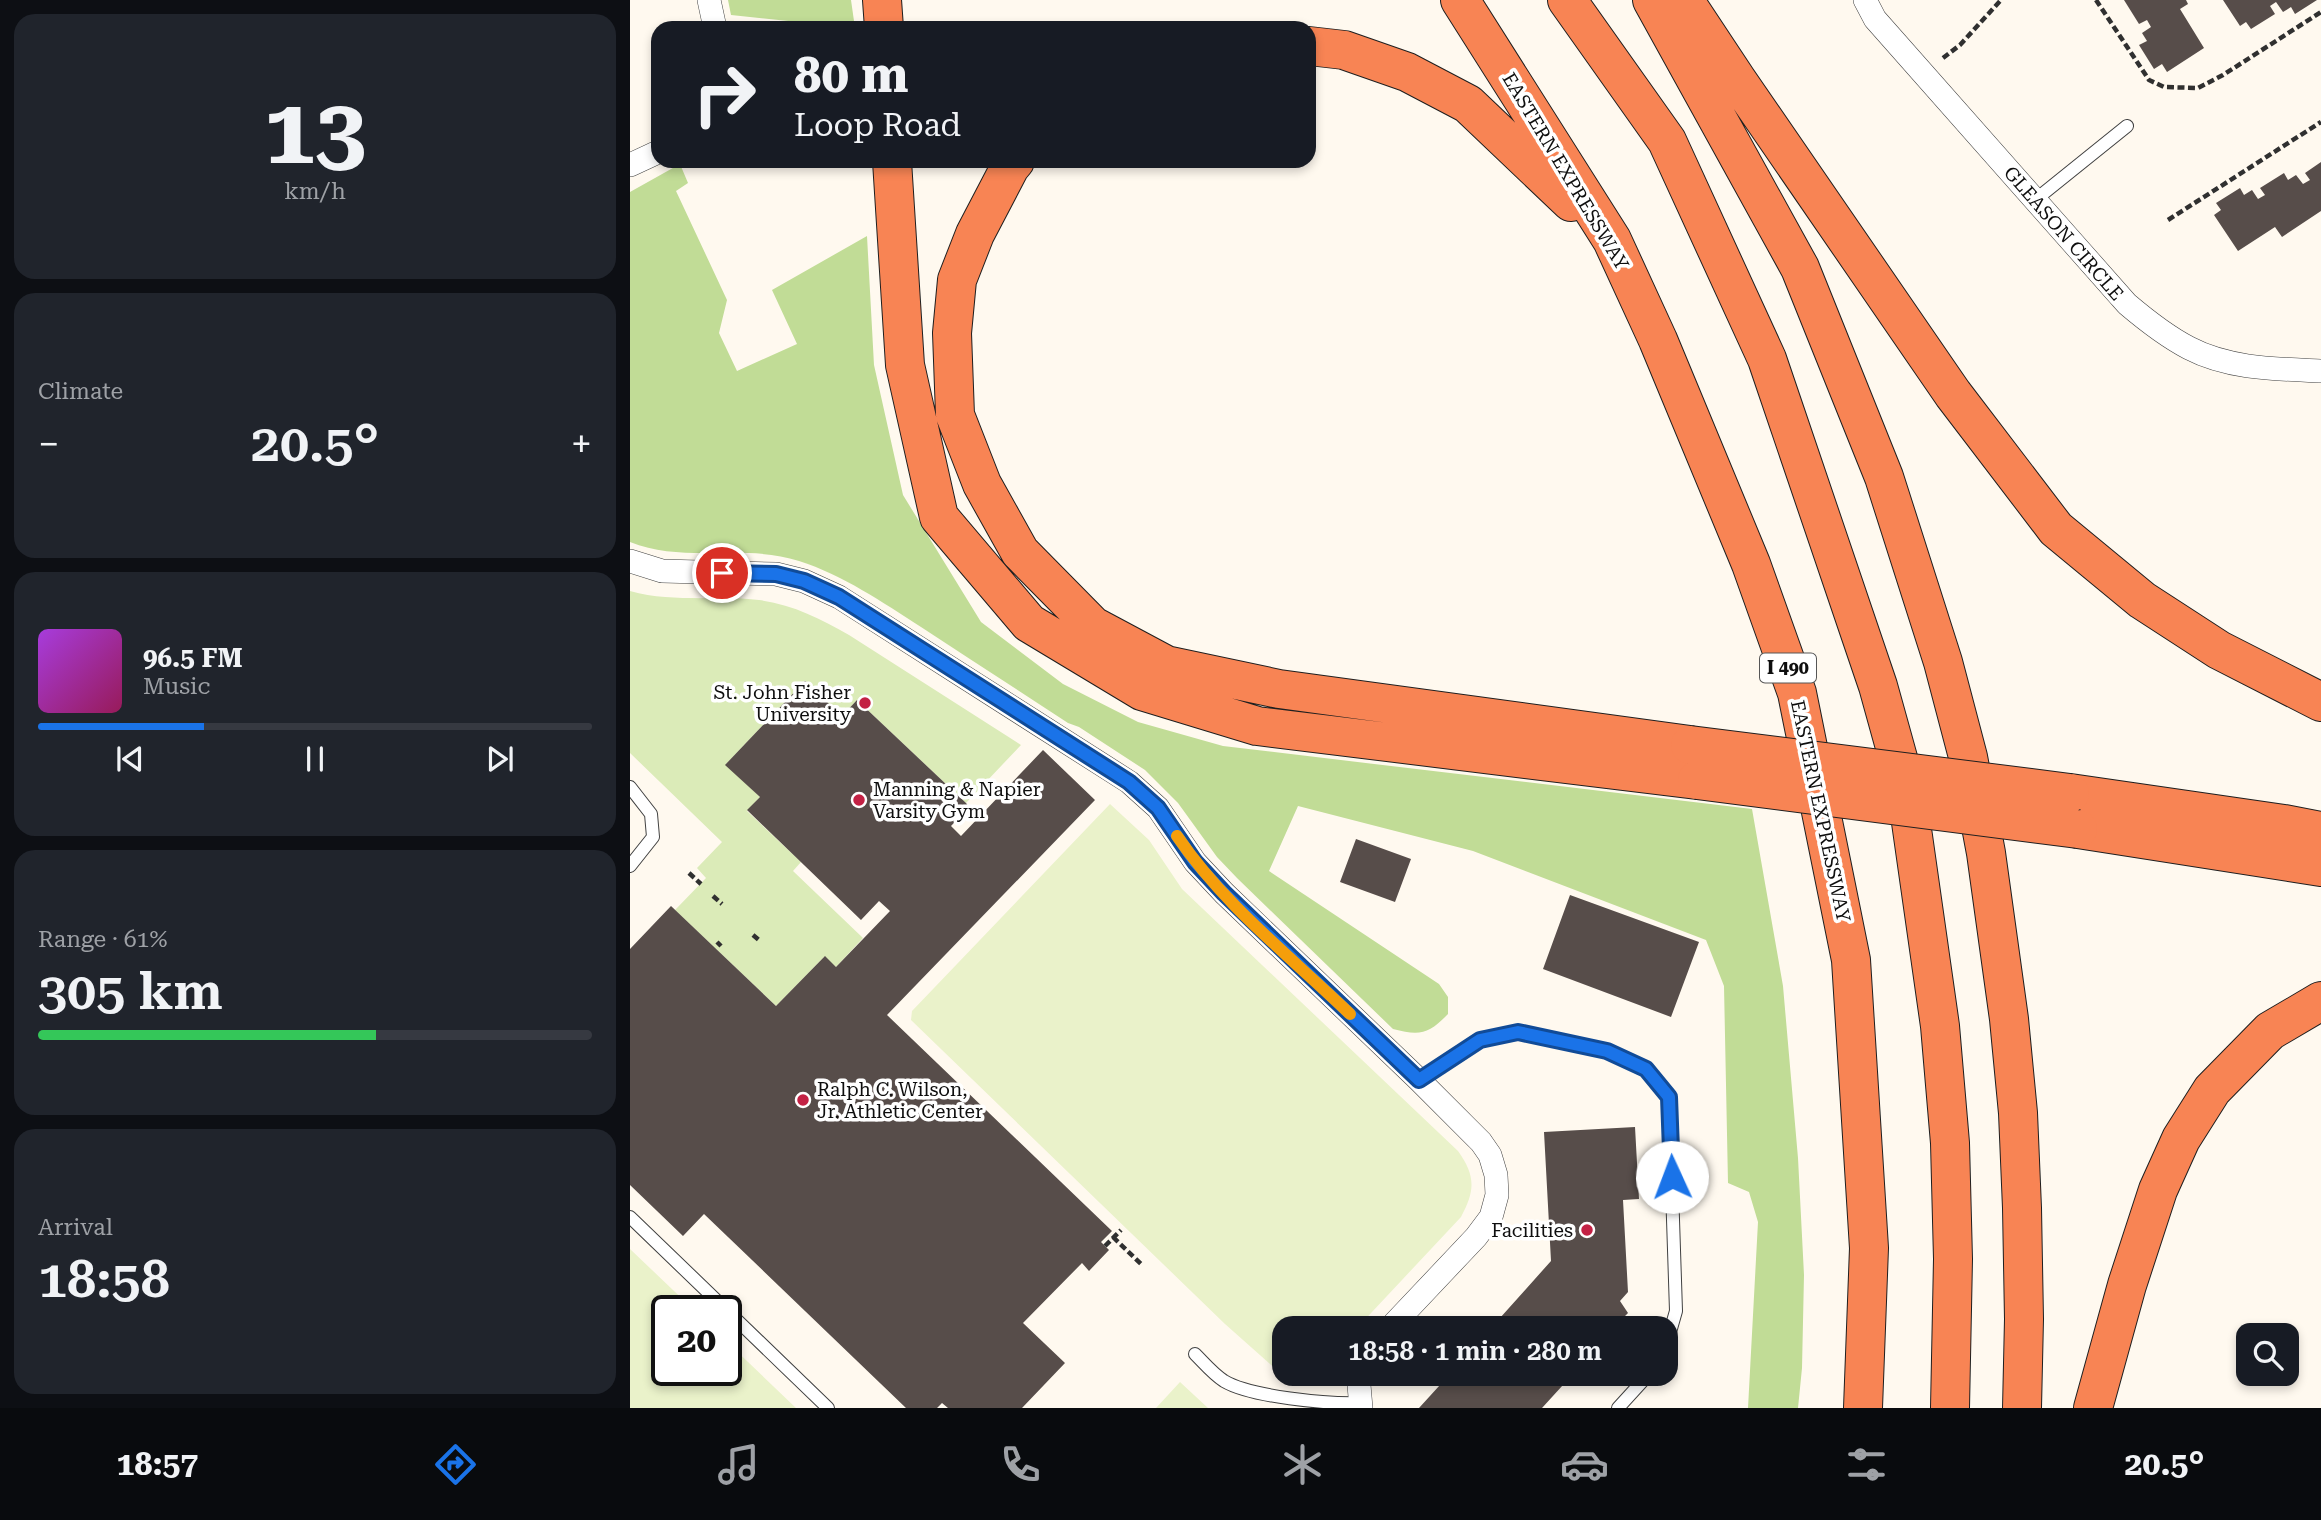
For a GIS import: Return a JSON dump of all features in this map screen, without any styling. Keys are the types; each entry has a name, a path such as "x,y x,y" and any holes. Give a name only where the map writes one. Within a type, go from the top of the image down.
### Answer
{"highway":[{"path":"882,0 884,21"},
{"name":"EASTERN EXPRESSWAY","path":"1460,0 1612,240 1658,340 1751,564 1797,693 1851,960 1869,1248 1863,1408"},
{"path":"1567,0 1667,141 1767,359 1882,698 1906,787 1940,1026 1950,1143 1953,1259 1950,1408"},
{"path":"1652,0 1800,268 1884,477 1943,662 1968,757 1986,853 2009,1019 2018,1113 2022,1208 2022,1408"},
{"path":"1684,0 1953,394 2056,529 2142,600 2219,650 2321,702"},
{"path":"1316,47 1344,50 1407,72 1468,104 1612,240"},
{"path":"892,168 905,365 939,517 1029,623 1142,691 1257,726 1694,762"},
{"path":"1009,168 975,234 957,280 952,333 955,415 982,484 1020,552 1093,626 1166,665 1279,689 1694,762 2074,811 2284,824 2321,831"},
{"path":"2074,811 2321,867"},
{"path":"2093,1408 2158,1190 2181,1139 2212,1090 2270,1031 2321,1001"}],"street":[{"path":"709,0 714,21"},
{"name":"GLEASON CIRCLE","path":"1864,0 1875,19 2127,304 2158,330 2191,349 2226,362 2268,369 2321,371"},
{"path":"630,165 651,155"},
{"path":"630,561 662,571 776,574 804,581 839,597 1129,782 1158,808 1195,862 1224,893 1419,1080 1490,1154 1496,1175 1497,1195 1491,1217 1476,1237 1401,1316"},
{"path":"1359,1386 1361,1406"}],"lane":[{"path":"2035,200 2127,126"},
{"path":"630,787 651,814 653,837 630,866"},
{"path":"1419,1080 1480,1040 1518,1032 1607,1051 1646,1069 1669,1097 1675,1316"},
{"path":"630,1217 828,1408"},
{"path":"1195,1354 1223,1380 1249,1391 1361,1406"},
{"path":"1618,1408 1638,1386"}],"path":[{"path":"1923,73 1960,45 2001,0"},
{"path":"2096,0 2149,80 2164,87 2198,88 2321,12"},
{"path":"2168,220 2321,122"},
{"path":"688,873 701,884"},
{"path":"713,897 722,904"},
{"path":"753,935 760,940"},
{"path":"1105,1246 1121,1230"},
{"path":"1114,1237 1142,1265"}],"green space":[{"path":"728,0 851,0 854,21 788,21 731,15"},
{"path":"673,168 682,168 688,183 676,191 727,300 719,333 737,371 797,344 772,290 867,236 874,365 903,495 981,622 1063,684 1138,722 1223,746 1752,809 1783,986 1798,1158 1804,1275 1802,1368 1798,1408 1748,1408 1758,1222 1749,1192 1728,1183 1724,986 1706,940 1473,851 1298,806 1269,871 1439,984 1448,997 1448,1014 1435,1026 1417,1033 1393,1029 1237,878 1217,857 1178,803 1145,770 1079,727 1068,723 877,599 847,581 815,567 778,556 671,552 630,542 630,192"},
{"path":"630,591 662,597 759,600 806,613 849,635 1021,745 966,803 857,700 842,716 805,681 726,764 760,797 747,811 801,862 793,871 863,938 836,967 824,957 776,1006 675,910 706,878 697,868 722,842 630,753"},
{"path":"1110,804 1149,840 1182,889 1458,1151 1471,1176 1469,1199 1461,1217 1368,1316 1272,1316 1272,1366 1225,1324 911,1020 912,1011"},
{"path":"630,1249 678,1295 651,1295 651,1386 742,1386 742,1356 796,1408 630,1408"},
{"path":"1180,1382 1208,1408 1156,1408"}],"building":[{"path":"2124,0 2186,0 2188,4 2180,9 2204,48 2167,72 2162,64 2154,69 2139,45 2147,41 2142,33 2151,27 2147,20 2139,24"},
{"path":"2223,0 2317,0 2295,14 2291,7 2283,12 2276,2 2270,6 2275,14 2251,29 2246,22 2240,26"},
{"path":"2321,162 2321,211 2282,237 2275,227 2238,251 2214,215 2221,210 2216,203 2240,188 2244,195 2252,190 2258,199 2265,195 2260,188 2284,173 2288,180 2296,175 2303,184 2310,180 2305,173"},
{"name":"Ralph C. Wilson, Jr. Athletic Center","path":"805,681 842,716 857,700 966,803 969,807 951,826 961,836 1043,750 1095,800 887,1015 1112,1231 1101,1242 1109,1250 1089,1271 1082,1263 1023,1323 1065,1363 1022,1408 948,1408 942,1403 937,1408 906,1408 704,1214 683,1236 630,1185 630,949 671,906 776,1006 825,956 836,967 890,911 879,901 861,920 747,810 760,797 725,765"},
{"path":"1356,839 1411,859 1395,902 1340,882"},
{"path":"1570,895 1699,942 1671,1017 1543,969"},
{"name":"Facilities","path":"1635,1127 1639,1199 1623,1200 1628,1292 1620,1301 1628,1313 1625,1316 1502,1316 1551,1261 1544,1132"},
{"path":"1439,1386 1562,1386 1542,1408 1419,1408"}],"slow traffic":[{"path":"1177,836 1195,862 1224,893 1350,1014"}],"place":[{"name":"St. John Fisher University","path":"865,703"},
{"name":"Manning & Napier Varsity Gym","path":"859,800"},
{"name":"Ralph C. Wilson, Jr. Athletic Center","path":"803,1100"},
{"name":"Facilities","path":"1587,1230"}],"route":[{"path":"722,573 776,574 804,581 839,597 1129,782 1158,808 1195,862 1224,893 1419,1080 1480,1040 1518,1032 1607,1051 1646,1069 1669,1097 1672,1177"}]}
